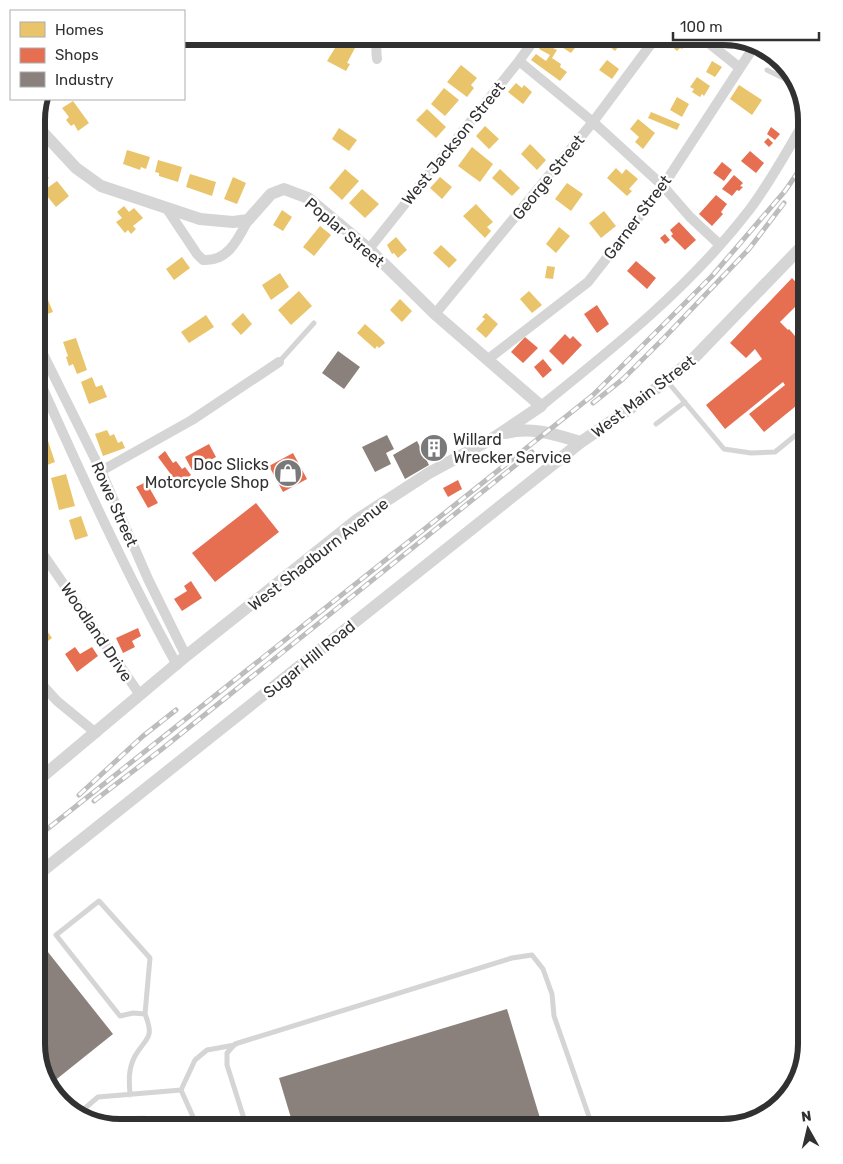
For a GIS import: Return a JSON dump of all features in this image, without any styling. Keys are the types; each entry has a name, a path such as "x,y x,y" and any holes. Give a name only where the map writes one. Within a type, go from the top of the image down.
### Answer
{"street":[{"path":"377,45 377,59"},
{"name":"West Jackson Street","path":"369,249 519,62 530,45"},
{"name":"George Street","path":"435,314 593,122 651,45"},
{"path":"711,45 740,68"},
{"name":"Garner Street","path":"487,360 588,282 663,186 751,51"},
{"path":"519,62 593,122 663,186 690,217 720,245"},
{"name":"West Shadburn Avenue","path":"45,775 140,695 358,519 429,472 495,437 541,406 623,340 666,301 720,245 751,207 798,132"},
{"path":"45,135 76,168 100,186 200,220 233,222 248,220"},
{"name":"Poplar Street","path":"167,210 197,254 203,260 214,261 226,254 248,220 271,194 284,189 308,198 369,249 435,314 541,406"},
{"name":"West Main Street","path":"495,437 519,430 546,432 581,442 691,361 798,250"},
{"name":"Rowe Street","path":"45,358 101,471 182,661"},
{"path":"101,471 192,420 279,362"},
{"path":"45,392 156,627 182,661"},
{"name":"Sugar Hill Road","path":"45,869 581,442"},
{"name":"Woodland Drive","path":"45,557 140,695"},
{"path":"45,688 57,701 96,733"}],"lane":[{"path":"767,70 785,78"},
{"path":"279,362 314,323"},
{"path":"667,380 724,449 751,453 775,452 798,433"},
{"path":"656,424 685,402"},
{"path":"130,1095 129,1074 135,1056 147,1041 150,1028 146,1014 150,958 99,900 56,935 120,1016 133,1013 146,1014"},
{"path":"181,1090 196,1060 207,1050 235,1044 512,958 532,954 543,969 552,994 554,1016 590,1119"},
{"path":"235,1044 227,1053 227,1065 245,1119"},
{"path":"84,1109 98,1097 181,1090"},
{"path":"181,1090 194,1119"}],"shaded area":[{"path":"144,1115 152,1119 115,1119 110,1118"}],"building: Homes":[{"path":"337,45 349,45 355,48 347,63 350,64 346,71 327,61"},
{"path":"542,45 547,45 557,50 552,58 561,64 560,67 567,72 560,81 531,60 536,54 546,61 550,55 539,49"},
{"path":"559,45 577,45 571,53"},
{"path":"608,45 620,45 615,51"},
{"path":"670,45 686,45 682,49 680,48 677,51"},
{"path":"607,60 619,69 612,79 599,70"},
{"path":"712,61 722,67 715,77 706,72"},
{"path":"461,65 477,78 471,85 474,88 467,97 447,82"},
{"path":"697,77 710,86 704,96 702,94 700,97 692,92 694,89 690,87"},
{"path":"516,83 522,88 524,85 532,92 523,104 508,92"},
{"path":"739,85 762,100 752,115 730,99"},
{"path":"444,88 459,100 445,116 431,104"},
{"path":"677,97 689,104 682,117 670,110"},
{"path":"73,101 89,123 78,131 74,124 71,126 66,120 69,117 62,108"},
{"path":"427,109 446,127 436,138 416,120"},
{"path":"651,112 680,124 677,130 648,118"},
{"path":"638,119 655,133 643,149 635,142 639,137 630,129"},
{"path":"485,126 499,139 489,149 476,136"},
{"path":"339,128 357,140 349,151 332,139"},
{"path":"530,144 546,160 537,170 521,154"},
{"path":"472,147 493,164 480,182 458,166"},
{"path":"127,150 150,157 146,169 141,167 140,170 123,164"},
{"path":"158,160 182,167 178,182 159,176 159,173 155,172"},
{"path":"616,168 622,174 626,169 638,179 629,189 632,191 627,196 607,178"},
{"path":"345,169 359,181 342,200 329,188"},
{"path":"500,169 520,188 512,196 492,178"},
{"path":"45,172 49,178 45,182"},
{"path":"190,174 216,182 212,196 186,187"},
{"path":"233,177 246,183 237,204 224,199"},
{"path":"440,177 452,187 442,199 430,188"},
{"path":"57,181 69,196 56,207 45,193 45,190"},
{"path":"567,183 583,194 571,211 555,199"},
{"path":"362,189 379,204 365,218 349,203"},
{"path":"476,204 493,222 487,227 491,231 485,238 463,216"},
{"path":"124,206 129,212 134,208 143,218 133,226 136,229 131,234 128,230 125,233 116,222 122,218 117,212"},
{"path":"282,210 292,217 283,231 273,225"},
{"path":"604,211 616,226 601,238 589,223"},
{"path":"320,226 331,235 314,256 303,247"},
{"path":"559,227 570,236 556,253 546,244"},
{"path":"396,237 407,250 398,258 394,253 392,254 387,245"},
{"path":"441,245 457,260 449,268 433,253"},
{"path":"182,257 190,268 174,280 166,269"},
{"path":"547,266 555,267 553,279 545,278"},
{"path":"280,273 289,287 271,300 262,285"},
{"path":"299,291 312,306 291,325 278,310"},
{"path":"529,291 542,305 532,313 520,299"},
{"path":"400,299 412,311 402,322 390,310"},
{"path":"48,300 53,312 45,315 45,301"},
{"path":"243,313 252,324 241,335 231,324"},
{"path":"486,313 498,324 486,338 476,329 485,319 482,317"},
{"path":"206,315 214,327 189,343 181,332"},
{"path":"365,324 385,343 379,348 377,346 375,349 357,333"},
{"path":"76,338 87,370 77,374 73,364 69,366 63,342"},
{"path":"92,377 96,387 102,385 107,397 89,404 81,382"},
{"path":"107,430 110,436 114,434 118,443 122,441 125,448 103,456 95,434"},
{"path":"47,438 55,462 45,466 45,439"},
{"path":"66,474 75,506 59,510 51,478"},
{"path":"81,516 88,536 75,540 69,520"},
{"path":"45,628 52,638 45,643"}],"building: Shops":[{"path":"771,127 780,134 775,140 767,134"},
{"path":"768,138 773,143 769,147 764,142"},
{"path":"750,151 764,163 756,173 741,161"},
{"path":"722,162 732,170 724,181 713,173"},
{"path":"734,175 743,183 740,186 743,187 732,196 722,189"},
{"path":"716,195 727,204 721,212 723,214 712,226 699,214"},
{"path":"679,222 696,240 685,250 671,236 673,234 670,230"},
{"path":"665,234 670,240 665,244 660,238"},
{"path":"636,261 656,278 647,289 627,271"},
{"path":"792,278 798,284 798,304 780,322 798,340 798,404 764,432 749,414 785,385 783,382 725,429 706,405 762,359 755,349 746,358 730,343"},
{"path":"597,305 609,324 597,333 584,314"},
{"path":"565,334 570,339 573,336 582,345 563,365 549,351"},
{"path":"525,337 538,348 523,363 511,352"},
{"path":"543,359 552,370 543,378 534,367"},
{"name":"Willard Wrecker Service","path":"437,437 445,451 430,459 423,445"},
{"path":"209,444 216,457 192,470 185,457"},
{"path":"165,451 173,463 176,461 182,469 185,467 191,475 178,484 158,457"},
{"name":"Doc Slicks Motorcycle Shop","path":"293,453 307,479 283,492 269,466"},
{"path":"458,480 462,489 448,497 443,488"},
{"path":"146,482 158,503 148,508 136,487"},
{"path":"256,503 279,532 215,582 192,553"},
{"path":"191,581 202,598 182,611 174,599 187,591 184,586"},
{"path":"138,628 141,636 132,641 135,647 123,653 116,638"},
{"path":"75,647 80,654 92,647 98,656 77,672 65,654"}],"building: Industry":[{"path":"338,351 360,367 344,389 322,373"},
{"path":"387,435 394,449 386,453 391,464 375,472 362,447"},
{"path":"417,441 429,465 405,479 393,455"},
{"path":"45,948 113,1034 55,1081 48,1063 45,1044"},
{"path":"507,1009 540,1119 291,1119 279,1078"}],"railway":[{"path":"45,831 593,395 712,276 785,191 798,172"},
{"path":"593,403 623,379 749,249 784,203"},
{"path":"94,801 162,749 532,452"},
{"path":"79,795 143,736 176,710"}],"place":[{"name":"Willard Wrecker Service","path":"434,448"},
{"name":"Doc Slicks Motorcycle Shop","path":"288,473"}]}
